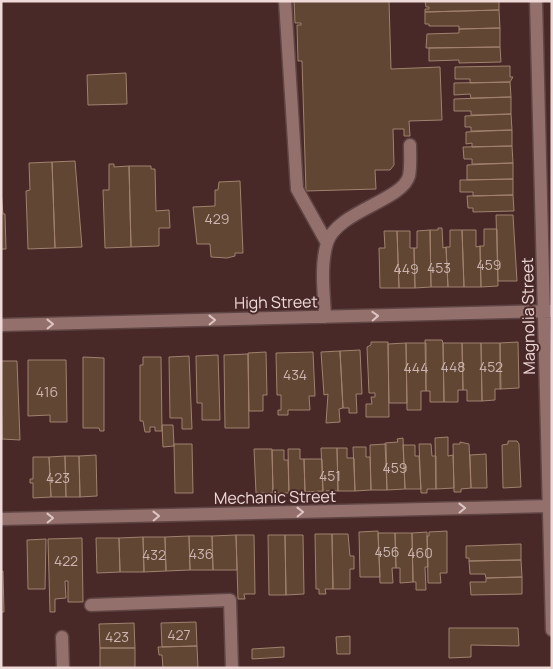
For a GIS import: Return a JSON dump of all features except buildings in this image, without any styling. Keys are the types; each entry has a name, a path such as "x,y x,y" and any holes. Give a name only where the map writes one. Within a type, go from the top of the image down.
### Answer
{"street":[{"path":"285,1 297,189 327,243"},
{"name":"Magnolia Street","path":"536,1 548,311 552,630"},
{"path":"325,317 324,266 327,243 333,232 348,219 402,187 408,176 410,144"},
{"name":"High Street","path":"1,325 548,311"},
{"name":"Mechanic Street","path":"1,519 549,506"},
{"path":"92,605 230,600 232,668"},
{"path":"62,637 63,668"}]}
